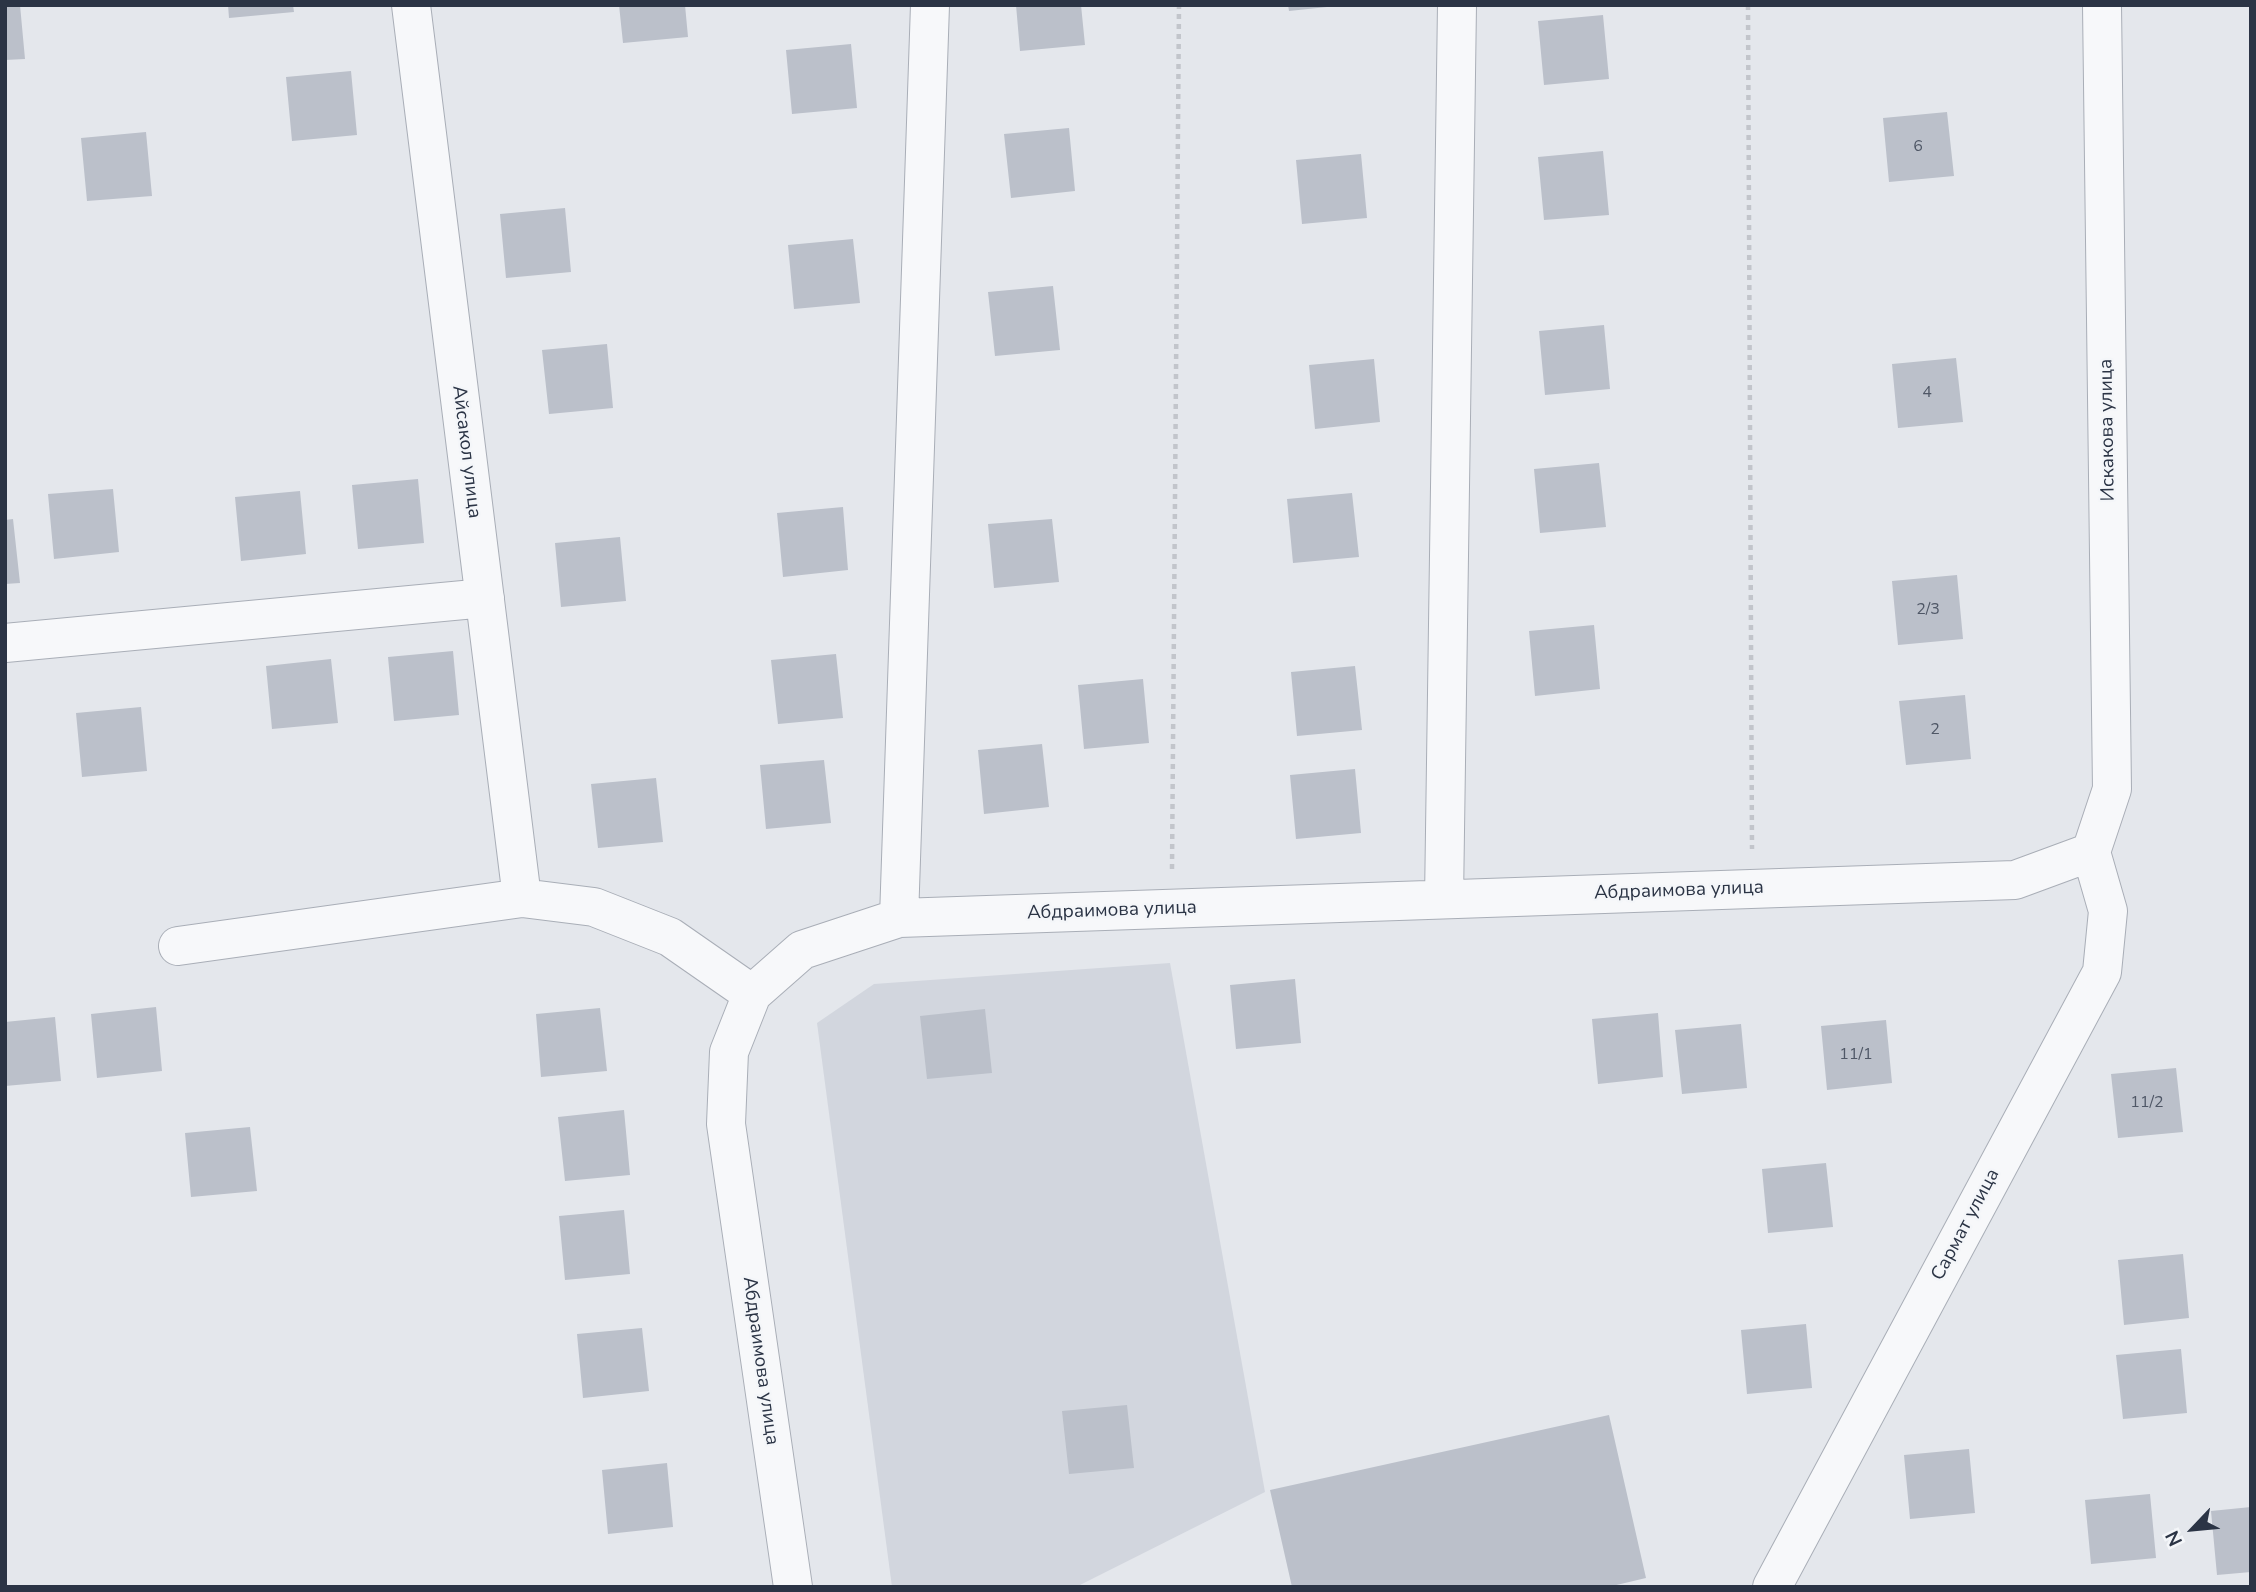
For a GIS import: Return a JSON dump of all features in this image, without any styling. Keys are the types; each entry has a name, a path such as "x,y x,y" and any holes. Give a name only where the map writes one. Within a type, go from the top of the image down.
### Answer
{"street":[{"name":"Айсакол улица","path":"411,5 522,898"},
{"path":"899,918 930,5"},
{"path":"1444,899 1457,5"},
{"name":"Искакова улица","path":"2091,852 2112,789 2102,5"},
{"path":"5,643 485,598"},
{"name":"Абдраимова улица","path":"793,1587 726,1124 729,1052 752,994 802,950 899,918 2015,880 2091,852"},
{"name":"Сармат улица","path":"1772,1587 2102,972 2108,911 2091,852"},
{"path":"178,946 522,898 594,907 670,937 752,994"}],"path":[{"path":"1171,909 1179,5"},
{"path":"1748,5 1752,889"}],"shaded area":[{"path":"1170,963 1265,1492 1076,1587 892,1587 817,1023 874,984"}],"building":[{"path":"5,5 20,5 25,59 5,60"},
{"path":"228,5 293,5 294,12 229,18"},
{"path":"619,5 685,5 688,37 623,43"},
{"path":"1016,5 1081,5 1085,45 1020,51"},
{"path":"1288,5 1327,5 1327,7 1289,11"},
{"path":"1603,15 1609,79 1544,85 1538,21"},
{"path":"851,44 857,108 792,114 786,50"},
{"path":"351,71 357,135 292,141 286,77"},
{"path":"1947,112 1954,176 1889,182 1883,118"},
{"path":"1069,128 1075,191 1011,198 1004,134"},
{"path":"146,132 152,196 87,201 81,138"},
{"path":"1603,151 1609,215 1544,220 1538,157"},
{"path":"1361,154 1367,218 1302,224 1296,160"},
{"path":"565,208 571,272 506,278 500,214"},
{"path":"853,239 860,303 794,309 788,245"},
{"path":"1053,286 1060,350 995,356 988,292"},
{"path":"1604,325 1610,389 1545,395 1539,331"},
{"path":"607,344 613,408 549,414 542,350"},
{"path":"1956,358 1963,422 1898,428 1892,364"},
{"path":"1374,359 1380,422 1315,429 1309,365"},
{"path":"1599,463 1606,527 1540,533 1534,469"},
{"path":"418,479 424,543 358,549 352,485"},
{"path":"113,489 119,552 54,559 48,494"},
{"path":"300,491 306,554 241,561 235,497"},
{"path":"1352,493 1359,557 1293,563 1287,499"},
{"path":"843,507 848,570 783,577 777,513"},
{"path":"13,519 20,583 5,584 5,520"},
{"path":"1052,519 1059,582 994,588 988,524"},
{"path":"620,537 626,601 561,607 555,543"},
{"path":"1957,575 1963,639 1898,645 1892,581"},
{"path":"1594,625 1600,689 1535,696 1529,631"},
{"path":"453,651 459,715 394,721 388,657"},
{"path":"836,654 843,718 778,724 771,660"},
{"path":"331,659 338,723 272,729 266,666"},
{"path":"1355,666 1362,730 1297,736 1291,672"},
{"path":"1143,679 1149,743 1084,749 1078,685"},
{"path":"1965,695 1971,759 1906,765 1899,701"},
{"path":"141,707 147,771 82,777 76,713"},
{"path":"1042,744 1049,807 984,814 978,750"},
{"path":"824,760 831,823 766,829 760,765"},
{"path":"1355,769 1361,833 1296,839 1290,775"},
{"path":"656,778 663,842 598,848 591,784"},
{"path":"1295,979 1301,1043 1236,1049 1230,985"},
{"path":"156,1007 162,1071 97,1078 91,1014"},
{"path":"600,1008 607,1071 541,1077 536,1014"},
{"path":"985,1009 992,1073 927,1079 920,1016"},
{"path":"1658,1013 1663,1077 1598,1084 1592,1019"},
{"path":"55,1017 61,1081 5,1086 5,1022"},
{"path":"1886,1020 1892,1083 1827,1090 1821,1026"},
{"path":"1741,1024 1747,1088 1682,1094 1675,1030"},
{"path":"2176,1068 2183,1132 2118,1138 2111,1074"},
{"path":"624,1110 630,1175 565,1181 558,1117"},
{"path":"250,1127 257,1191 191,1197 185,1133"},
{"path":"1826,1163 1833,1227 1768,1233 1762,1169"},
{"path":"624,1210 630,1274 565,1280 559,1216"},
{"path":"2183,1254 2189,1318 2124,1325 2118,1260"},
{"path":"1806,1324 1812,1388 1747,1394 1741,1330"},
{"path":"642,1328 649,1391 583,1398 577,1334"},
{"path":"2181,1349 2187,1413 2123,1419 2116,1355"},
{"path":"1127,1405 1134,1468 1069,1474 1062,1411"},
{"path":"1609,1415 1646,1578 1608,1587 1292,1587 1270,1490"},
{"path":"1969,1449 1975,1513 1910,1519 1904,1455"},
{"path":"667,1463 673,1527 608,1534 602,1470"},
{"path":"2150,1494 2156,1558 2091,1564 2085,1500"},
{"path":"2251,1507 2251,1572 2217,1575 2211,1511"}]}
